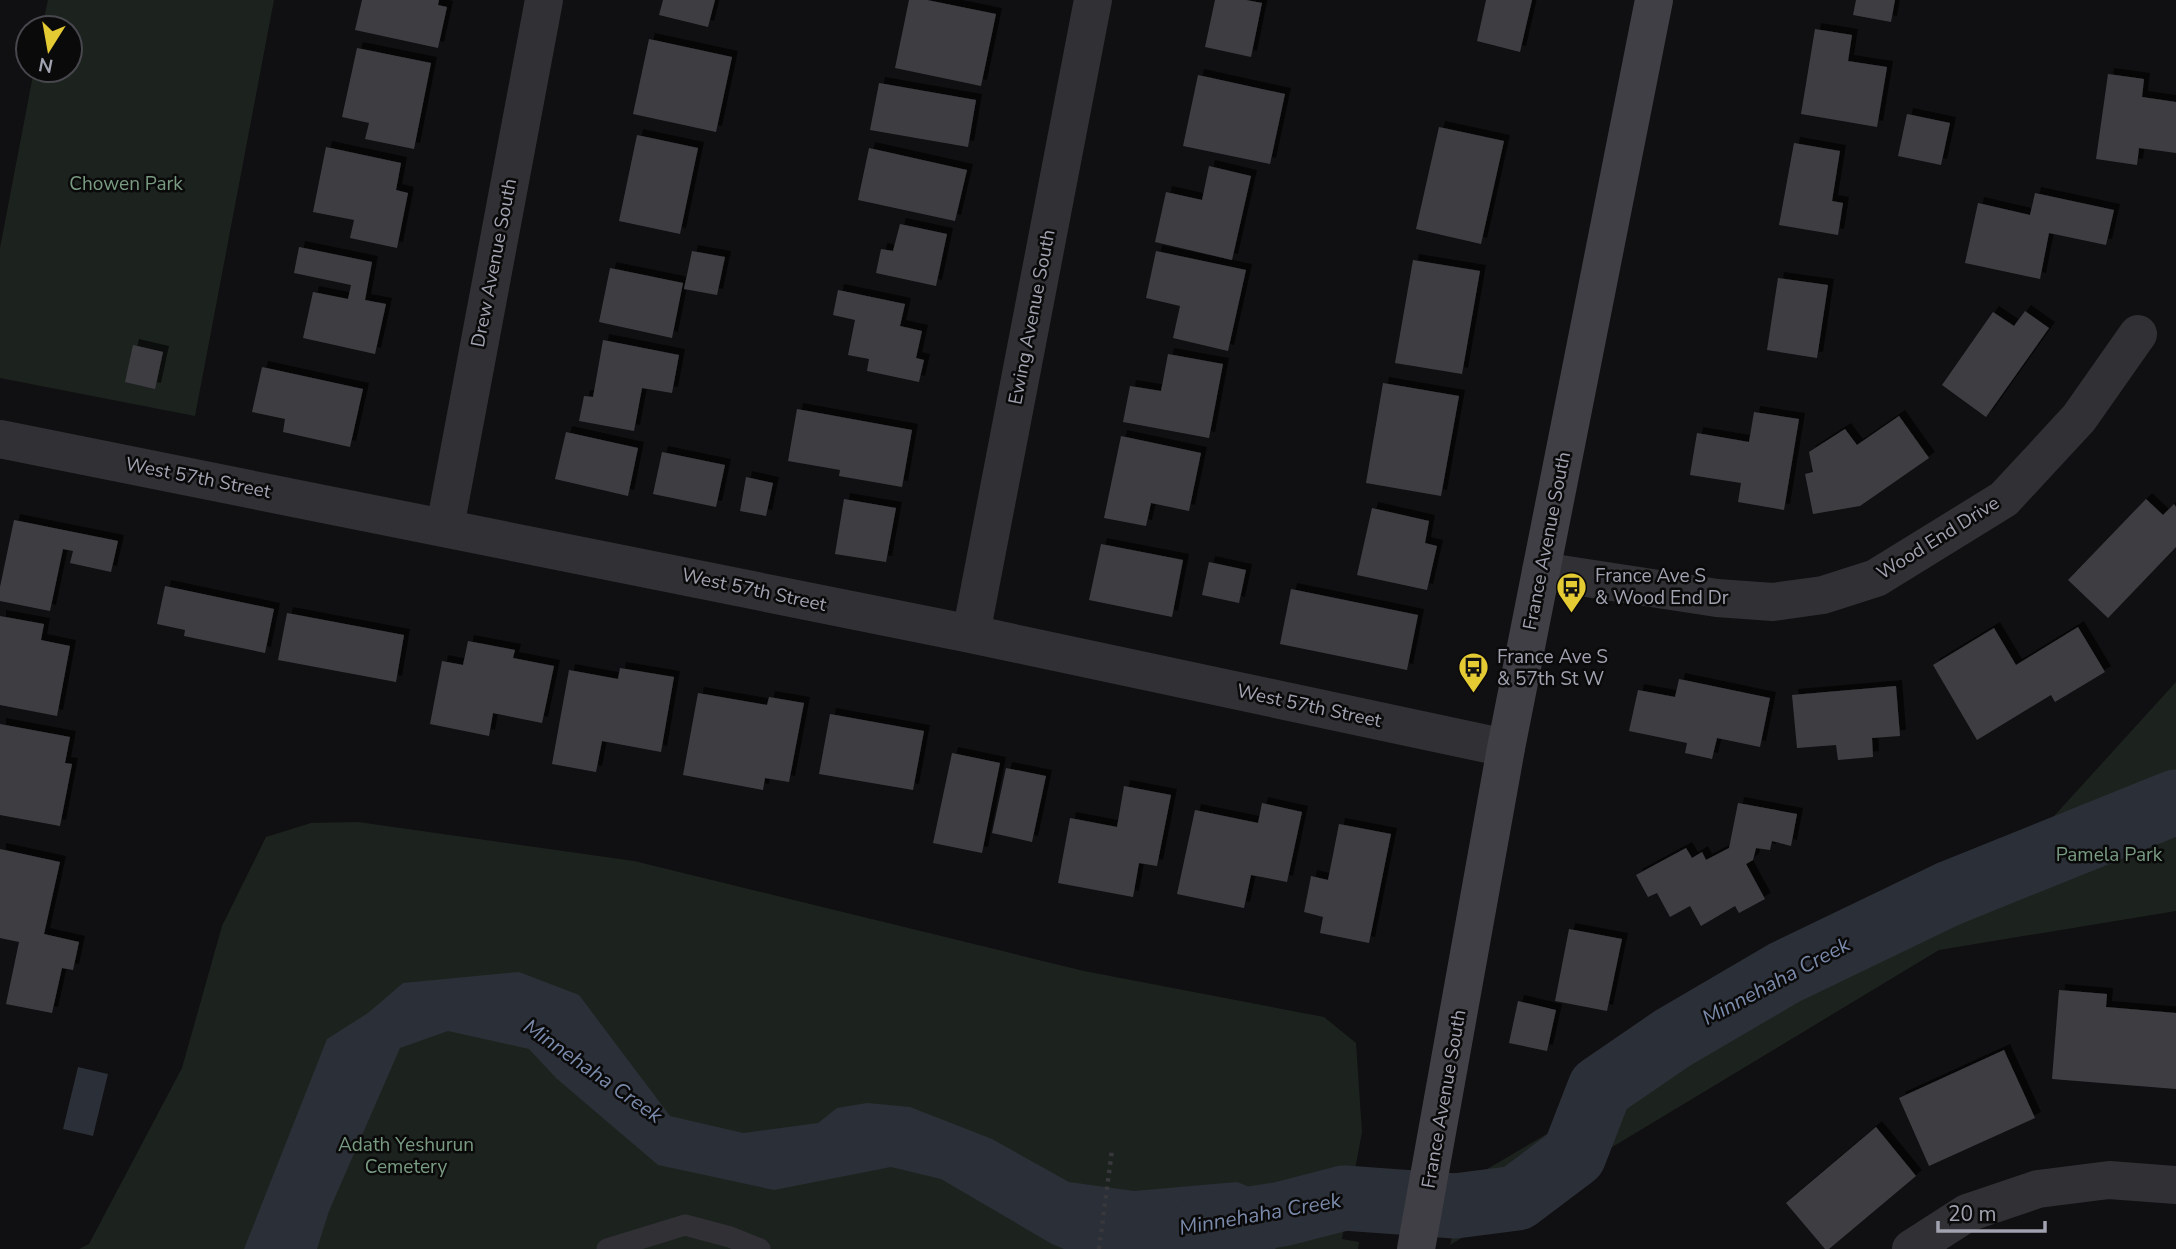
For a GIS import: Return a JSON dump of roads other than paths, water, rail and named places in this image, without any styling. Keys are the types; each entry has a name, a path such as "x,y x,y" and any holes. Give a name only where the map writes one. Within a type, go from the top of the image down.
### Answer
{"main road":[{"name":"France Avenue South","path":"1418,1239 1506,748 1654,0"}],"street":[{"name":"Drew Avenue South","path":"445,527 544,0"},
{"name":"Ewing Avenue South","path":"971,634 1093,0"},
{"name":"Wood End Drive","path":"1541,571 1717,598 1773,602 1823,595 1876,578 2004,499 2079,418 2138,334"},
{"name":"West 57th Street","path":"0,439 971,634 1506,748"},
{"path":"1912,1249 1967,1213 2038,1189 2109,1180 2176,1185"}],"lane":[{"path":"607,1249 685,1225 730,1237 760,1249"}],"water":[{"path":"519,972 579,995 670,1116 743,1133 818,1123 837,1108 867,1103 910,1107 992,1139 1069,1182 1134,1191 1237,1182 1283,1200 1300,1224 1275,1249 1064,1249 941,1179 891,1167 774,1190 658,1165 556,1078 529,1049 448,1031 400,1048 329,1211 317,1249 244,1249 327,1039 368,1013 403,983"},
{"path":"78,1067 108,1074 93,1136 63,1129"}],"waterway":[{"name":"Minnehaha Creek","path":"1204,1226 1282,1214 1344,1198 1455,1206 1517,1198 1574,1155 1600,1088 1673,1038 1784,973 1948,894 2176,802"}],"place":[{"name":"France Ave S & Wood End Dr","path":"1572,614"},
{"name":"France Ave S & 57th St W","path":"1474,695"}],"park label":[{"name":"Chowen Park","path":"126,184"},
{"name":"Pamela Park","path":"2109,855"},
{"name":"Adath Yeshurun Cemetery","path":"406,1156"}]}
